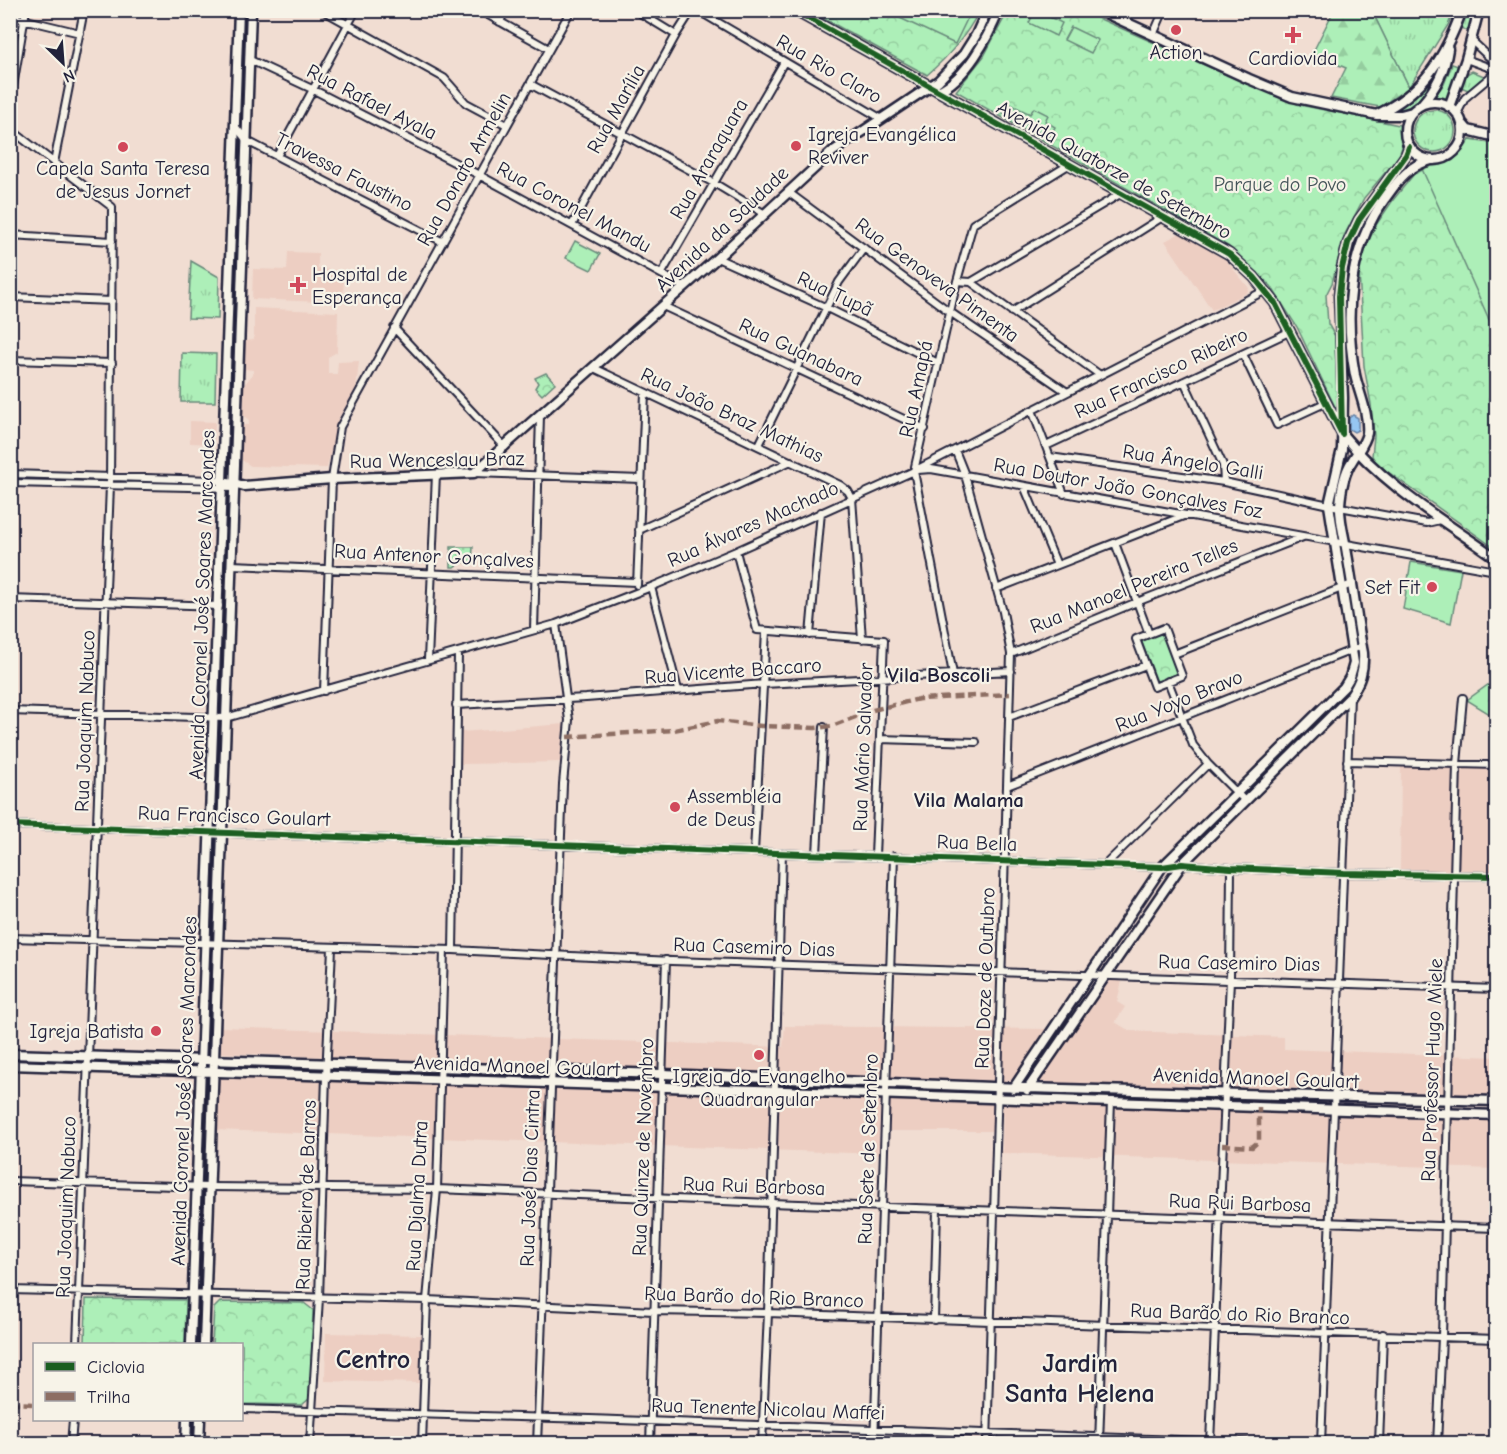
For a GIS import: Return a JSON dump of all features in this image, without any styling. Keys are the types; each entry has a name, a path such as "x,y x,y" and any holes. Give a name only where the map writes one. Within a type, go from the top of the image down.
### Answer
{"main road":[{"name":"Avenida Coronel José Soares Marcondes","path":"191,1343 239,10"},
{"name":"Avenida Coronel José Soares Marcondes","path":"204,1343 251,10"},
{"name":"Avenida Quatorze de Setembro","path":"794,10 1165,216 1229,254 1266,290 1275,303 1342,434 1358,453 1372,468 1396,487 1497,558"},
{"name":"Avenida da Saudade","path":"474,473 685,287 832,152 882,119 934,89 964,54 976,35 987,10"},
{"name":"Avenida da Saudade","path":"934,89 948,87 974,58 990,33 999,10"},
{"path":"1099,10 1292,97 1377,115 1401,115 1412,112 1431,94 1442,75 1462,10"},
{"path":"1449,107 1466,59 1479,10"},
{"path":"1377,115 1397,105 1418,87 1450,43 1466,36 1471,40"},
{"path":"1450,43 1456,58 1466,59"},
{"path":"1421,105 1438,103 1449,107 1468,130 1497,137"},
{"path":"1412,112 1405,126 1405,136 1409,147 1415,153 1431,160"},
{"path":"1014,1088 1021,1098 1182,864 1350,697 1361,680 1364,666 1362,646 1340,507 1346,473 1367,434 1355,373 1352,338 1350,298 1354,265 1361,241 1370,222 1396,184 1416,164 1441,159 1458,147 1462,131 1459,119"},
{"path":"998,1098 1014,1088 1162,867 1344,687 1350,677 1354,663 1329,505 1342,448 1343,398 1339,296 1342,268 1348,243 1359,220 1406,155 1409,147"},
{"name":"Rua Wenceslau Braz","path":"234,485 474,473"},
{"path":"219,610 230,614"},
{"name":"Avenida Manoel Goulart","path":"10,1054 662,1074 1014,1088 1497,1101"},
{"name":"Avenida Manoel Goulart","path":"10,1065 1497,1115"},
{"path":"186,1443 187,1421"},
{"path":"199,1443 200,1421"}],"street":[{"path":"10,104 26,10"},
{"path":"10,129 54,163 84,10"},
{"path":"322,10 444,78 466,103 507,125"},
{"path":"278,156 356,10"},
{"path":"479,10 549,49"},
{"path":"500,22 505,10"},
{"name":"Rua Donato Armelin","path":"324,691 332,479 340,427 571,10"},
{"path":"635,10 676,35"},
{"name":"Rua Marília","path":"572,225 692,10"},
{"name":"Rua Rio Claro","path":"697,10 882,119"},
{"path":"1153,35 1164,10"},
{"path":"10,15 81,33"},
{"path":"1471,40 1497,61"},
{"path":"1459,119 1465,98 1497,71 1466,59"},
{"name":"Rua Rafael Ayala","path":"250,60 312,89 479,175"},
{"name":"Rua Araraquara","path":"662,273 784,62"},
{"path":"530,84 714,183 765,214"},
{"name":"Travessa Faustino","path":"236,127 247,141 443,242"},
{"name":"Rua Joaquim Nabuco","path":"54,163 112,207 110,485 77,1343"},
{"name":"Rua Amapá","path":"952,674 914,471 938,363 957,281 974,224 1070,164"},
{"name":"Rua Coronel Mandu","path":"479,175 685,287"},
{"name":"Rua Genoveva Pimenta","path":"788,192 950,312 1066,392"},
{"path":"971,282 1122,193"},
{"path":"1012,312 1165,216"},
{"path":"10,235 112,241"},
{"path":"759,445 839,282 864,248"},
{"name":"Rua Tupã","path":"717,258 827,308 938,363"},
{"path":"957,281 971,282 1100,375"},
{"name":"Rua Álvares Machado","path":"10,711 226,718 556,624 736,551 914,471 1266,290"},
{"path":"10,297 112,301"},
{"name":"Rua Guanabara","path":"663,306 925,429"},
{"path":"394,328 505,447"},
{"name":"Rua Francisco Ribeiro","path":"1046,446 1291,331"},
{"path":"1243,354 1277,425 1325,403"},
{"path":"10,360 112,363"},
{"name":"Rua João Braz Mathias","path":"594,368 840,485 848,491 852,498"},
{"path":"1184,381 1223,465 1224,482"},
{"path":"639,591 636,582 645,393"},
{"path":"1032,410 1064,494"},
{"path":"534,630 540,415"},
{"name":"Rua Doze de Outubro","path":"955,450 965,475 1009,637 1011,654 987,1443"},
{"name":"Rua Ângelo Galli","path":"1050,457 1224,482 1340,507"},
{"path":"639,530 791,461"},
{"name":"Rua Doutor João Gonçalves Foz","path":"914,471 931,469 1346,545"},
{"name":"Rua Wenceslau Braz","path":"474,473 641,479"},
{"path":"10,474 109,476 223,485"},
{"path":"428,660 436,474"},
{"path":"10,483 234,485"},
{"path":"1024,486 1058,565"},
{"path":"736,551 757,630 862,639 852,498"},
{"path":"1340,507 1427,523 1440,520"},
{"path":"810,635 821,512"},
{"path":"996,589 1186,515"},
{"name":"Rua Manoel Pereira Telles","path":"1011,654 1303,537"},
{"path":"1115,543 1149,634"},
{"path":"1346,545 1497,571"},
{"name":"Rua Antenor Gonçalves","path":"231,565 636,582"},
{"path":"1174,654 1352,584"},
{"path":"651,587 678,690"},
{"path":"10,598 219,610"},
{"name":"Rua José Dias Cintra","path":"537,1443 556,956 569,720 556,624"},
{"path":"1164,628 1174,654 1182,676 1154,687 1136,639 1164,628"},
{"path":"754,852 766,631"},
{"name":"Rua Mário Salvador","path":"862,639 884,640 875,856"},
{"name":"Rua Yoyo Bravo","path":"1007,786 1362,646"},
{"path":"453,950 458,653"},
{"path":"1009,717 1146,665"},
{"name":"Rua Vicente Baccaro","path":"456,705 764,684 1011,671"},
{"path":"1168,681 1193,745 1208,765 1245,801"},
{"path":"1321,1443 1350,697"},
{"name":"Rua Professor Hugo Miele","path":"1437,1443 1442,1337 1457,764 1463,698"},
{"path":"817,854 824,727"},
{"path":"880,740 976,742"},
{"path":"1347,761 1497,765"},
{"path":"1106,865 1208,765"},
{"name":"Rua Francisco Goulart","path":"10,825 456,841"},
{"name":"Rua Bella","path":"456,841 1162,867 1182,864 1344,873 1497,876"},
{"path":"762,1443 782,853"},
{"name":"Rua Sete de Setembro","path":"874,1443 894,856"},
{"path":"1210,1442 1230,979 1231,868"},
{"name":"Rua Casemiro Dias","path":"10,938 453,950 1104,977 1340,982 1497,989"},
{"name":"Rua Ribeiro de Barros","path":"310,1443 319,1298 332,948"},
{"name":"Rua Djalma Dutra","path":"422,1443 427,1300 437,1189 444,950"},
{"name":"Rua Quinze de Novembro","path":"650,1443 666,960"},
{"path":"1099,1440 1111,1101"},
{"name":"Rua Rui Barbosa","path":"10,1181 198,1187 437,1189 1497,1228"},
{"path":"934,1320 937,1209"},
{"name":"Rua Barão do Rio Branco","path":"10,1290 427,1300 654,1311 1497,1339"},
{"path":"1379,1443 1383,1334"},
{"name":"Rua Tenente Nicolau Maffei","path":"243,1409 987,1433 1099,1440 1293,1443"},
{"path":"71,1443 73,1421"}],"shaded area":[{"path":"1180,233 1225,259 1249,288 1247,293 1212,310 1165,241"},
{"name":"Hospital de Esperança","path":"288,252 318,253 318,269 344,271 343,303 252,299 253,269 287,270"},
{"path":"254,308 338,312 337,352 328,357 328,374 337,374 338,362 359,361 356,390 339,417 327,468 251,466 240,459 242,425 249,425 249,420 243,415 244,385 253,374 253,370 245,369 245,341 254,340"},
{"path":"190,421 215,422 214,444 190,443"},
{"path":"565,724 562,762 461,764 461,732"},
{"path":"1401,763 1496,766 1496,875 1400,872"},
{"path":"1106,979 1122,981 1117,1002 1125,1007 1115,1022 1130,1031 1284,1037 1284,1049 1496,1057 1496,1096 1035,1083"},
{"path":"785,1026 1046,1029 1010,1082 220,1053 221,1027 783,1047"},
{"path":"218,1077 996,1102 994,1131 879,1131 879,1154 216,1130"},
{"path":"1003,1103 1496,1120 1496,1169 1002,1153"},
{"path":"326,1333 423,1335 422,1383 325,1381"}],"green space":[{"path":"1334,10 1372,11 1409,87 1380,107 1331,98 1346,68 1312,54"},
{"path":"810,11 979,11 956,46 927,75"},
{"path":"885,11 971,11 955,44"},
{"name":"Parque do Povo","path":"1008,11 1082,11 1300,105 1399,125 1402,147 1399,156 1364,198 1345,234 1332,283 1326,295 1328,324 1335,336 1337,411 1297,327 1271,286 1228,246 956,91 984,56"},
{"path":"1037,11 1062,23 1056,36 1029,23"},
{"path":"1372,11 1454,11 1448,25 1409,87"},
{"path":"1467,11 1474,11 1468,31 1461,28"},
{"path":"1071,27 1098,40 1091,53 1064,40"},
{"path":"1442,61 1429,87 1416,101 1391,112"},
{"path":"1452,64 1458,66 1447,99 1433,98 1444,84"},
{"path":"1472,71 1486,77 1468,90 1461,87 1465,75"},
{"path":"1008,103 1030,114 1034,108 1048,115 1045,121 1055,127 1050,137 1003,113"},
{"path":"1434,110 1442,111 1449,116 1454,123 1454,139 1449,146 1442,151 1434,152 1426,151 1419,146 1414,139 1413,131 1414,123 1419,116 1426,111"},
{"name":"Parque do Povo","path":"1470,140 1496,144 1496,549 1377,464 1372,456 1374,436 1364,366 1359,271 1376,225 1414,174 1431,166 1447,163 1459,155"},
{"path":"1470,140 1496,144 1496,335 1422,169 1454,158"},
{"path":"575,241 600,254 591,270 566,258"},
{"path":"191,261 219,277 218,319 188,318"},
{"path":"182,353 216,354 215,402 181,402"},
{"path":"546,373 555,383 542,395 535,388 538,383 535,378"},
{"path":"451,547 473,547 472,563 461,562 451,567"},
{"name":"Set Fit","path":"1411,562 1461,570 1451,623 1403,609"},
{"path":"1162,632 1178,673 1157,682 1141,640"},
{"path":"1496,679 1496,718 1467,700"},
{"path":"86,1299 186,1300 185,1343 85,1343"},
{"path":"220,1302 304,1303 313,1310 310,1398 302,1405 243,1404 243,1343 212,1343 214,1308"}],"water":[{"path":"1353,415 1358,418 1358,430 1354,432 1349,429 1349,418"}],"marked path":[{"path":"567,737 674,730 718,721 761,726 815,728 832,726 873,710 919,699 1010,694"},
{"path":"1222,1145 1252,1147 1259,1141 1259,1107"},
{"path":"10,1403 33,1404"}],"cycle path":[{"path":"794,10 1229,254 1254,277 1275,303 1342,434"},
{"path":"1342,434 1339,296 1342,268 1348,243 1359,220 1406,155 1409,147"},
{"path":"10,825 1162,867 1182,864 1344,873 1496,876"}],"place":[{"name":"Action","path":"1176,30"},
{"name":"Cardiovida","path":"1293,35"},
{"name":"Igreja Evangélica Reviver","path":"796,146"},
{"name":"Capela Santa Teresa de Jesus Jornet","path":"123,147"},
{"name":"Hospital de Esperança","path":"298,285"},
{"name":"Set Fit","path":"1432,587"},
{"name":"Assembléia de Deus","path":"675,807"},
{"name":"Igreja Batista","path":"156,1031"},
{"name":"Igreja do Evangelho Quadrangular","path":"759,1055"}],"district":[{"name":"Vila Boscoli","path":"939,675"},
{"name":"Vila Malama","path":"969,800"},
{"name":"Centro","path":"373,1360"},
{"name":"Jardim Santa Helena","path":"1080,1379"}]}
